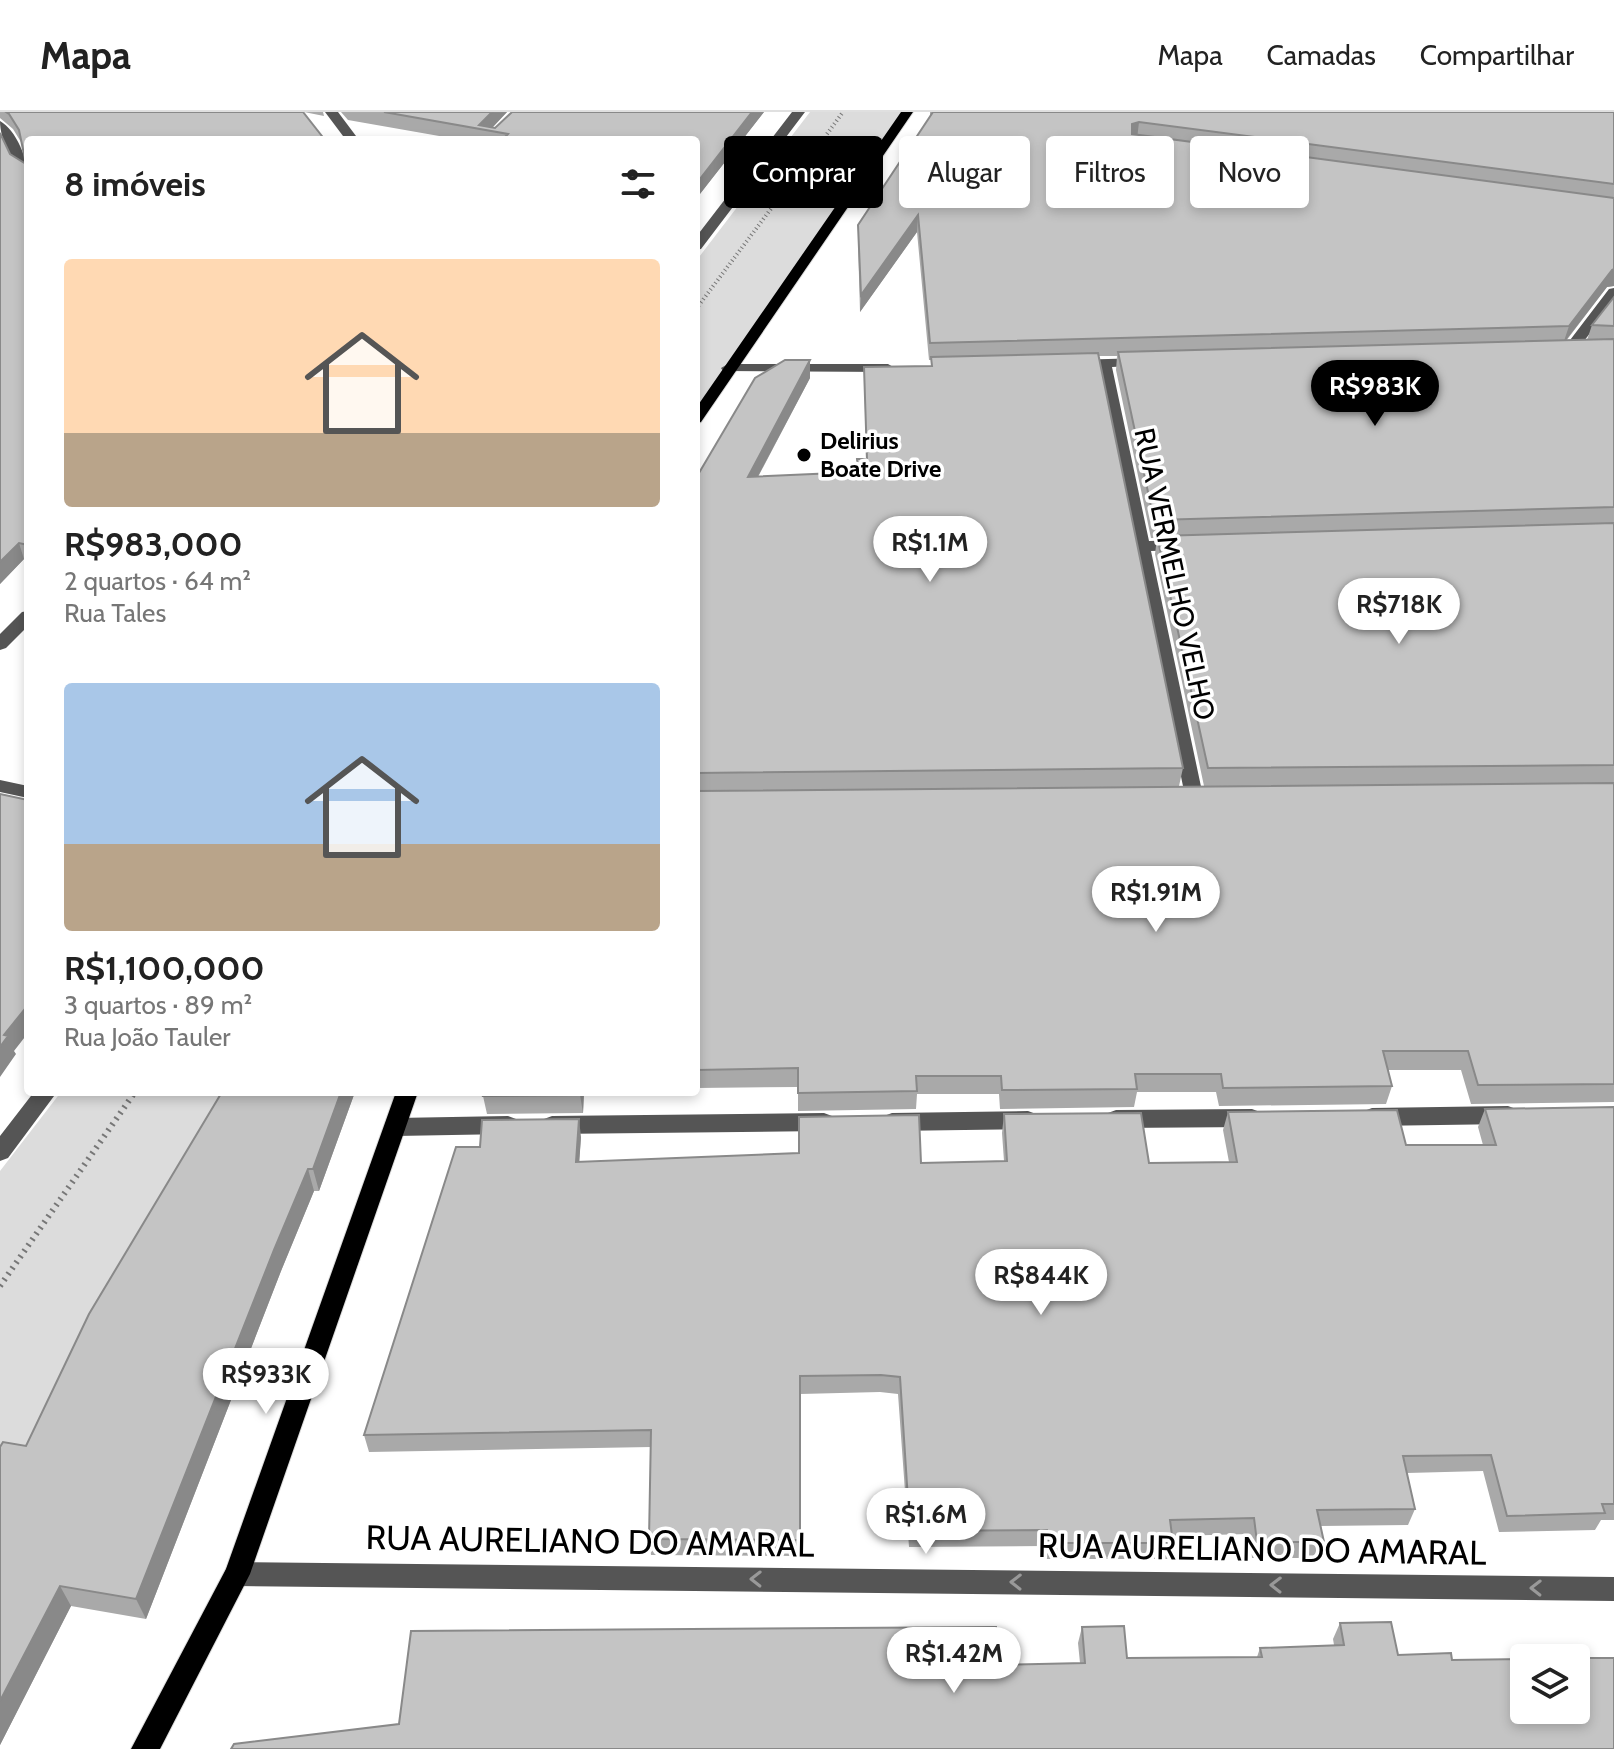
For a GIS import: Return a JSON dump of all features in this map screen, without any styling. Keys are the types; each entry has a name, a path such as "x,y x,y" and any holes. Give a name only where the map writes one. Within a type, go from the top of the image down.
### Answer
{"main road":[{"path":"700,413 907,112"},
{"path":"145,1749 237,1574 406,1096"}],"street":[{"path":"331,112 350,136"},
{"path":"700,241 799,112"},
{"path":"0,125 24,166"},
{"path":"1569,351 1614,292"},
{"path":"1057,364 1166,361"},
{"name":"RUA VERMELHO VELHO","path":"1104,363 1194,796"},
{"path":"728,368 791,371 901,368"},
{"path":"1142,546 1205,544"},
{"path":"0,644 24,620"},
{"path":"0,786 24,791"},
{"path":"0,1152 43,1096"},
{"path":"1345,1117 1535,1115"},
{"path":"1092,1120 1282,1118"},
{"path":"870,1122 1044,1120"},
{"path":"396,1127 839,1122"},
{"name":"RUA AURELIANO DO AMARAL","path":"237,1574 1614,1589"}],"path":[{"path":"826,136 843,112"},
{"path":"700,304 772,208"},
{"path":"0,1286 132,1096"}],"shaded area":[{"path":"810,112 913,112 883,155 883,136 792,136"},
{"path":"737,208 846,208 700,419 700,256"},
{"path":"58,1096 240,1096 0,1487 0,1171"}],"building":[{"path":"6,112 303,112 322,136 24,136 24,154 19,130"},
{"path":"384,112 492,112 479,125 495,128 512,112 752,112 733,136 724,136 724,148 700,179 700,136 506,136 508,134"},
{"path":"933,112 1614,112 1614,184 1309,144 1309,136 1246,136 1139,122 1132,124 1132,134 1147,136 1046,136 1046,208 1174,208 1174,140 1190,142 1190,208 1309,208 1309,158 1614,198 1614,269 1569,326 930,343 918,215 861,295 858,225 869,208 883,208 883,187 899,163 899,208 1030,208 1030,136 917,136"},
{"path":"0,133 10,154 24,163 24,544 19,543 0,562"},
{"path":"1614,297 1614,326 1592,325"},
{"path":"1614,339 1614,507 1154,520 1118,352"},
{"path":"1098,353 1183,768 700,773 700,471 755,378 785,360 810,360 748,477 858,472 857,459 867,459 864,367 932,366 931,357"},
{"path":"1614,523 1614,765 1208,768 1157,536"},
{"path":"1614,783 1614,1084 1478,1085 1468,1051 1383,1051 1392,1086 1223,1088 1221,1074 1135,1074 1137,1089 1002,1090 1001,1076 916,1076 917,1091 798,1093 798,1068 700,1070 700,791"},
{"path":"0,794 24,799 24,1010 4,1035 8,1036 0,1047"},
{"path":"220,1096 340,1096 313,1169 308,1169 274,1250 136,1599 60,1586 0,1701 0,1447 3,1442 26,1446 89,1314"},
{"path":"1614,1107 1614,1504 1602,1504 1605,1513 1507,1516 1491,1455 1403,1456 1415,1509 1317,1510 1324,1542 1257,1542 1254,1518 1170,1520 1173,1543 1049,1543 1047,1530 910,1531 900,1377 881,1375 800,1376 800,1540 649,1539 651,1430 364,1435 456,1147 480,1147 482,1120 579,1119 576,1162 799,1153 799,1117 919,1115 921,1163 1007,1161 1004,1114 1141,1113 1149,1163 1237,1162 1228,1112 1397,1110 1406,1145 1496,1145 1485,1109"},
{"path":"1391,1622 1398,1655 1451,1653 1452,1660 1510,1659 1510,1724 1590,1724 1590,1658 1614,1658 1614,1749 231,1749 234,1744 399,1724 411,1631 996,1627 1000,1665 1085,1663 1082,1627 1124,1626 1127,1658 1262,1657 1260,1648 1344,1645 1340,1623"}],"place":[{"name":"Delirius Boate Drive","path":"804,455"}]}
